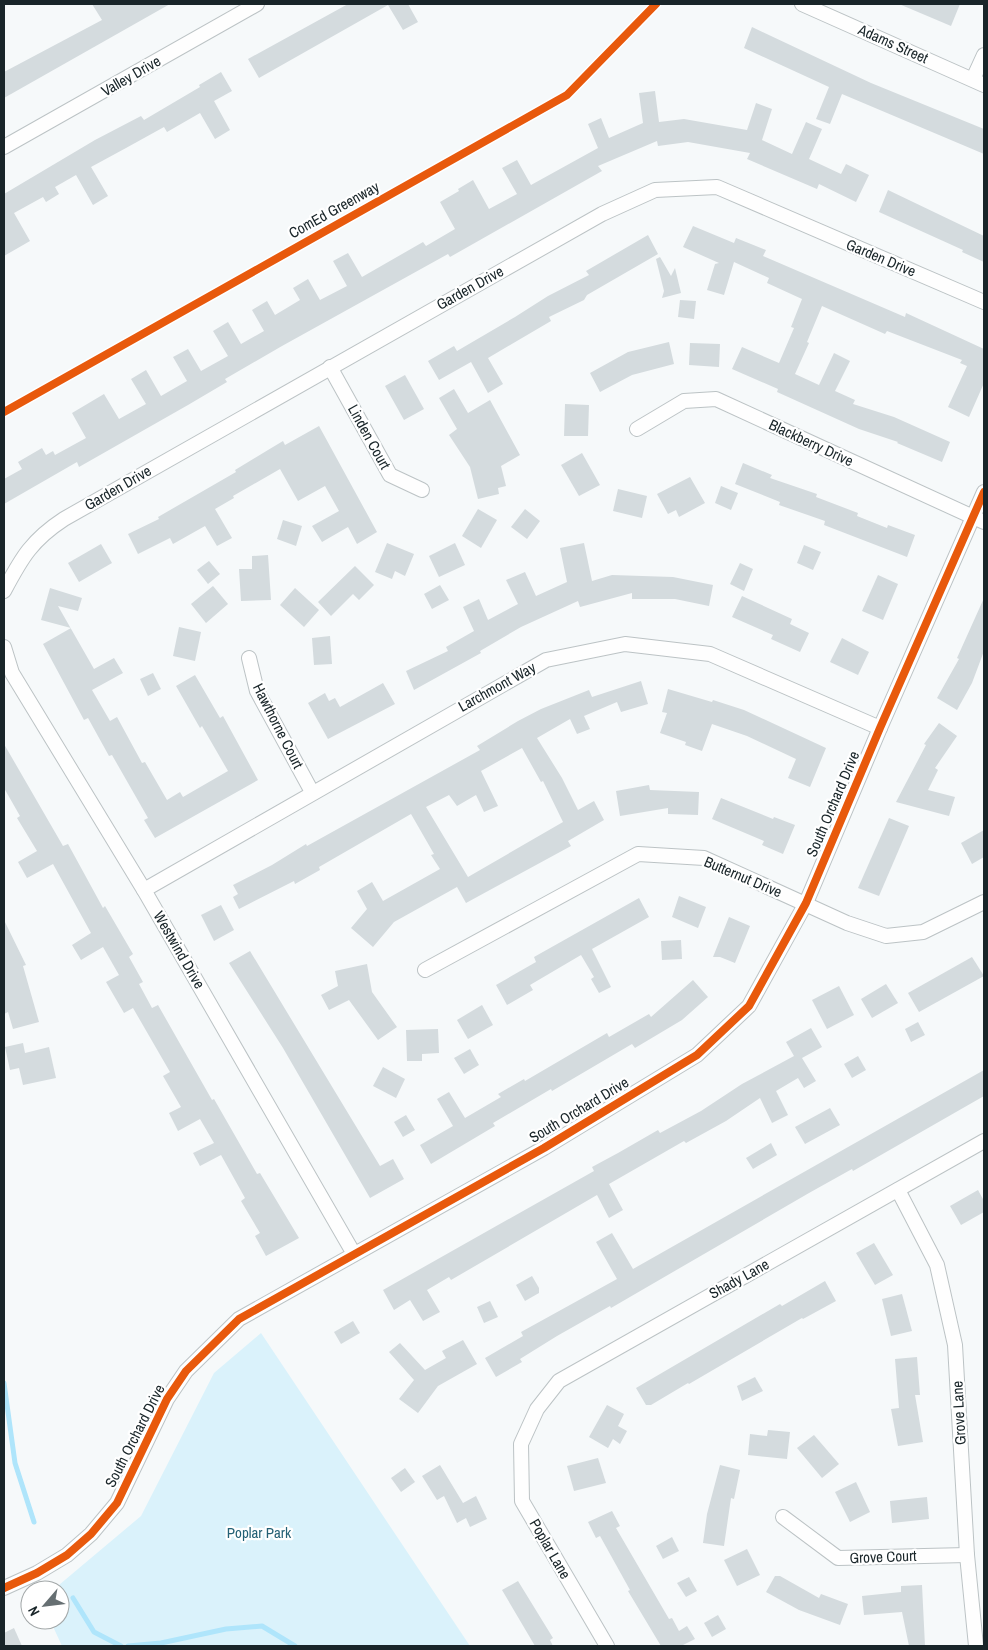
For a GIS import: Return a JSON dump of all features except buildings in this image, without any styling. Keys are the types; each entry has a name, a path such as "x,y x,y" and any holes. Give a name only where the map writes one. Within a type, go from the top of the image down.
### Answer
{"street":[{"name":"Valley Drive","path":"4,147 257,4"},
{"name":"Adams Street","path":"802,4 978,82"},
{"path":"978,82 984,55"},
{"name":"Garden Drive","path":"4,591 22,556 45,532 330,367 602,214 655,190 717,187 984,302"},
{"name":"Linden Court","path":"330,367 390,475 422,490"},
{"name":"Blackberry Drive","path":"637,429 684,401 716,399 979,520"},
{"name":"South Orchard Drive","path":"4,1588 60,1560 91,1534 117,1503 171,1392 186,1371 239,1319 544,1148 697,1055 749,1006 806,903 880,728 979,520 984,492"},
{"name":"Larchmont Way","path":"144,890 312,792 546,660 625,644 710,654 880,728"},
{"name":"Westwind Drive","path":"4,646 12,673 144,890 354,1254"},
{"name":"Hawthorne Court","path":"249,658 257,691 312,792"},
{"name":"Butternut Drive","path":"425,970 638,854 704,858 847,923 886,936 924,932 984,902"},
{"name":"Shady Lane","path":"521,1444 537,1409 559,1381 984,1142"},
{"name":"Grove Lane","path":"898,1190 937,1266 955,1345 967,1554 976,1646"},
{"name":"Poplar Lane","path":"521,1444 522,1501 607,1646"},
{"name":"Grove Court","path":"783,1517 838,1558 967,1554"}],"green space":[{"name":"Poplar Park","path":"261,1333 470,1646 62,1646 55,1630 70,1630 70,1580 65,1580 141,1516 214,1373"}],"waterway":[{"path":"4,1383 15,1463 34,1522"},
{"path":"73,1598 94,1632 121,1646"},
{"path":"128,1646 161,1643 226,1629 262,1626 295,1646"}],"cycle path":[{"name":"ComEd Greenway","path":"4,412 567,95 656,4"},
{"path":"4,1588 37,1573 67,1555 91,1534 117,1503 167,1399 186,1371 239,1319 544,1148 697,1055 749,1006 806,903 880,728 984,492"}]}
